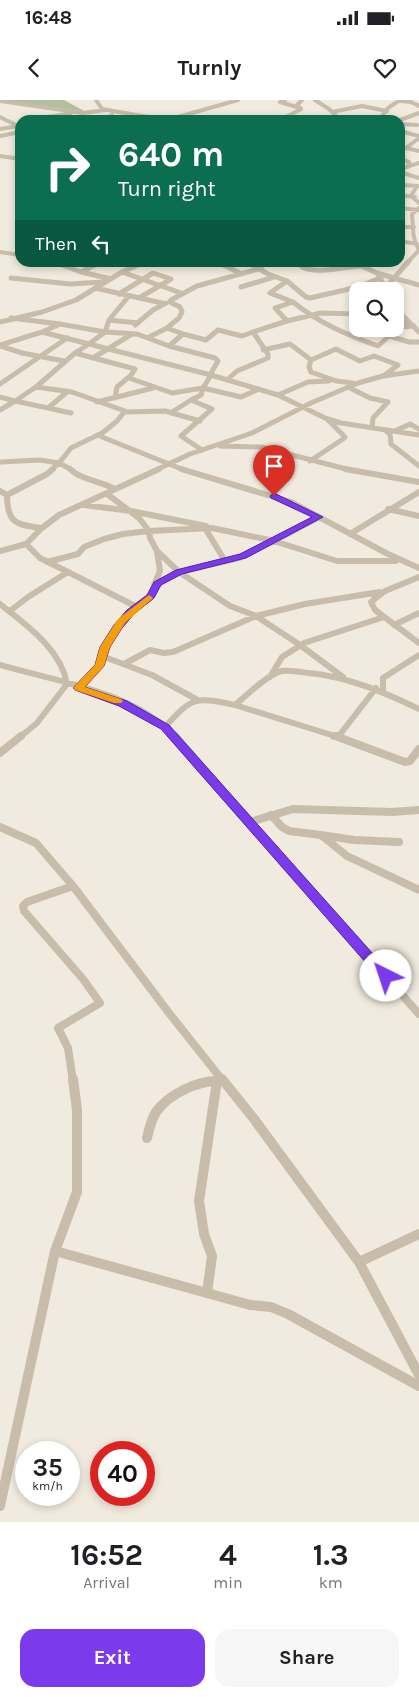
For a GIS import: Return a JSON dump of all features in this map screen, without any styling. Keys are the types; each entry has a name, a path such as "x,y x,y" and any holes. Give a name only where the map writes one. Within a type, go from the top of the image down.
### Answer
{"street":[{"path":"96,100 100,108 129,115"},
{"path":"184,115 238,100"},
{"path":"285,100 280,102 300,108"},
{"path":"300,108 297,104 302,100"},
{"path":"316,100 335,115"},
{"path":"383,115 388,108 401,100 413,102 419,106"},
{"path":"0,101 75,112 129,115"},
{"path":"40,108 41,101"},
{"path":"20,105 48,115"},
{"path":"332,112 362,106 387,111"},
{"path":"290,115 300,110 300,108"},
{"path":"88,113 105,110"},
{"path":"65,115 75,112"},
{"path":"405,118 419,113"},
{"path":"405,118 418,126"},
{"path":"0,119 15,123"},
{"path":"0,129 15,125"},
{"path":"405,125 418,126"},
{"path":"0,136 15,133"},
{"path":"405,133 419,137"},
{"path":"419,137 406,148 419,151"},
{"path":"0,156 15,159"},
{"path":"405,160 409,162 408,167"},
{"path":"405,169 418,164"},
{"path":"405,174 419,178"},
{"path":"405,185 418,186"},
{"path":"411,196 418,186"},
{"path":"405,195 419,197"},
{"path":"411,196 419,202"},
{"path":"405,209 418,209"},
{"path":"412,214 418,209"},
{"path":"405,211 412,214"},
{"path":"406,242 412,237 414,227 412,214"},
{"path":"405,227 414,227"},
{"path":"405,265 419,250 412,237"},
{"path":"406,242 417,244"},
{"path":"0,252 15,254"},
{"path":"67,267 110,279"},
{"path":"81,272 91,267"},
{"path":"0,322 60,306 134,267"},
{"path":"227,267 242,274"},
{"path":"255,267 274,277 287,281 306,297 310,298 349,288"},
{"path":"95,288 128,297 162,303 170,302 181,293 204,284 261,267"},
{"path":"303,267 309,270 347,267"},
{"path":"362,267 419,285"},
{"path":"389,282 403,267"},
{"path":"122,272 181,293"},
{"path":"119,294 154,273 171,279 138,298"},
{"path":"377,273 382,282"},
{"path":"241,287 274,277"},
{"path":"11,278 70,284 105,282"},
{"path":"372,282 380,278"},
{"path":"287,281 270,293 292,302 309,316 337,332 378,346"},
{"path":"0,410 36,387 64,361 104,332 109,320 128,297"},
{"path":"149,337 167,328 179,318 182,312 180,308 170,302"},
{"path":"288,320 275,308 292,302"},
{"path":"126,333 162,303"},
{"path":"192,352 218,330 242,336 288,320 332,313 349,314"},
{"path":"404,317 416,328"},
{"path":"11,318 104,332 133,333 149,337 169,346 206,354 217,359 218,363 202,394 172,412"},
{"path":"109,320 138,323"},
{"path":"0,345 42,332 60,324"},
{"path":"404,324 416,328"},
{"path":"167,328 206,340"},
{"path":"42,332 211,374 278,395 325,418 355,425 419,435"},
{"path":"227,380 239,370 268,358 268,354 263,350 253,332"},
{"path":"94,358 133,333"},
{"path":"169,346 183,334"},
{"path":"378,346 389,337"},
{"path":"393,337 409,342 419,342"},
{"path":"0,384 66,338"},
{"path":"263,350 290,344 311,360"},
{"path":"0,345 39,357 64,361"},
{"path":"311,360 336,349 360,361 374,356 381,348 378,346"},
{"path":"75,353 136,370 117,388 115,398"},
{"path":"374,356 398,365 383,376"},
{"path":"311,360 310,371 336,381"},
{"path":"0,550 26,544 59,515 170,463 264,427 302,407 358,383 383,376 419,371"},
{"path":"129,377 153,388 174,393 188,389 204,388 242,397 258,389"},
{"path":"278,395 314,380 358,383"},
{"path":"36,387 67,392 120,408 126,412 161,410 200,421"},
{"path":"348,387 370,398 388,402 373,418 372,428"},
{"path":"96,402 153,388"},
{"path":"48,408 67,392"},
{"path":"0,397 71,413"},
{"path":"191,400 212,409 181,436 202,450"},
{"path":"7,495 47,474 71,448 102,433 126,412"},
{"path":"325,418 344,438"},
{"path":"394,431 408,424 419,429"},
{"path":"310,461 344,438 355,425"},
{"path":"385,430 390,434 392,444 419,466"},
{"path":"102,433 100,435 102,437 207,478 281,498 398,560 419,568"},
{"path":"218,446 235,448 260,447 310,461 419,482"},
{"path":"0,462 40,460 59,463 72,469 75,474 104,483 115,489"},
{"path":"0,491 7,495"},
{"path":"350,534 388,509 419,492"},
{"path":"107,494 131,511 149,531 150,538 157,551 179,572 235,609 256,616 300,645 344,678"},
{"path":"7,495 10,518"},
{"path":"83,505 131,511 274,541 336,561 398,560"},
{"path":"388,509 419,516"},
{"path":"1,516 10,518 23,525 42,528"},
{"path":"154,586 179,572 243,556 318,517"},
{"path":"47,562 78,554 84,547 104,539 149,531 209,528"},
{"path":"209,528 217,550 225,561"},
{"path":"26,544 34,553 47,562 116,594 137,607"},
{"path":"78,688 96,670 118,627 137,607 151,596 160,571 157,551"},
{"path":"10,611 28,597 68,572"},
{"path":"419,577 380,592 372,597 371,602 375,610 419,643"},
{"path":"124,664 148,650 152,649 166,653 178,650 256,616 305,604 380,592"},
{"path":"0,604 38,638 63,665 68,684"},
{"path":"394,624 419,613"},
{"path":"269,678 279,661 300,645 384,617"},
{"path":"338,736 379,690 383,678 419,655"},
{"path":"102,656 152,675 196,699 235,705 338,736 405,762 410,761 419,749"},
{"path":"0,665 68,684 123,703 165,727 419,1014"},
{"path":"235,705 277,672 290,671 344,678 379,690 419,710"},
{"path":"0,753 33,726 68,684"},
{"path":"165,727 188,703 196,699"},
{"path":"250,822 293,809 303,808 392,812 419,810"},
{"path":"271,815 278,824 289,830 354,840 399,842"},
{"path":"0,827 36,843 73,886 219,1080 254,1119 359,1262 419,1375"},
{"path":"321,836 348,856 419,890"},
{"path":"0,1506 55,1251 77,1192 77,1110 68,1048 58,1028 100,1003 83,979 24,911 23,906 27,902 73,886"},
{"path":"147,1138 154,1116 162,1106 199,1084 211,1080 219,1080"},
{"path":"207,1292 212,1256 204,1234 199,1201 219,1080"},
{"path":"359,1262 419,1234"},
{"path":"55,1251 250,1305 271,1307 288,1314 419,1386"}],"green space":[{"path":"0,100 64,100 86,112"}],"slow traffic":[{"path":"117,701 78,688 101,663 105,647 125,617 149,598"}],"route":[{"path":"274,496 296,504 318,517 243,556 179,572 167,577 154,586 151,596 125,617 105,647 101,663 78,688 132,707 165,727 186,748 386,976"}]}
